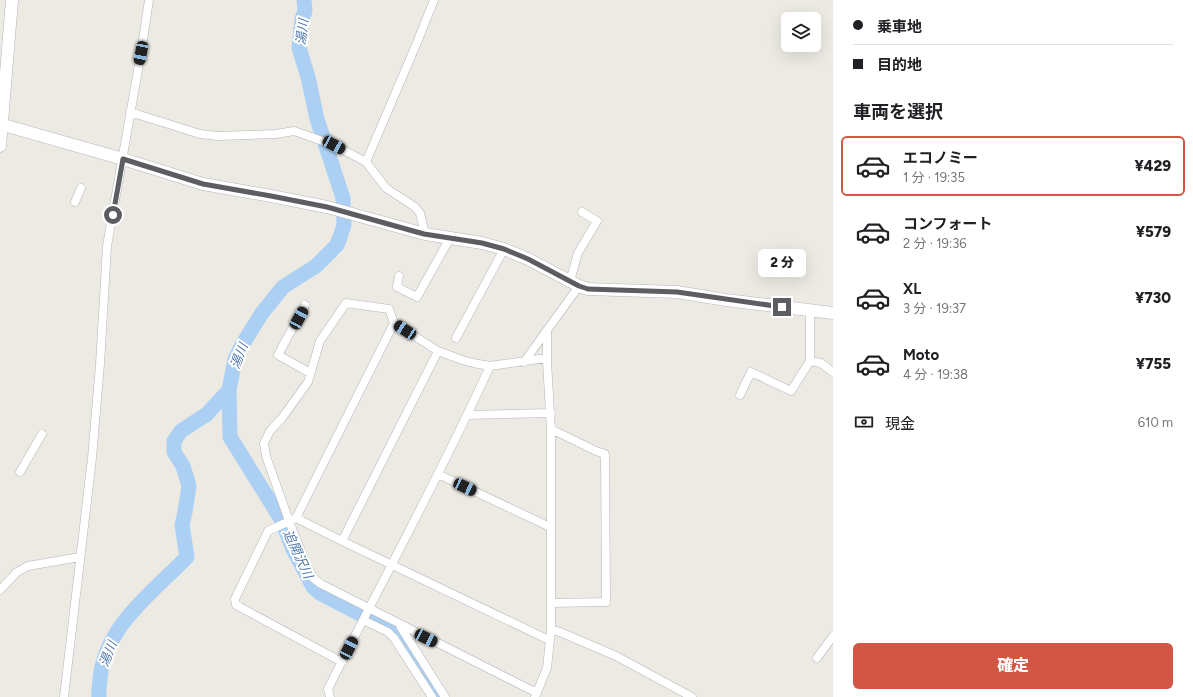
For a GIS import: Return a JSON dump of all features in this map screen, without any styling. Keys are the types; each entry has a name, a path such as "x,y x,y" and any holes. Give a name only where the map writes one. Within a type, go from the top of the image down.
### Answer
{"street":[{"path":"0,146 12,0"},
{"path":"64,697 92,458 100,364 107,246 149,0"},
{"path":"366,162 434,0"},
{"path":"130,112 200,134 218,136 276,134 294,131 334,145 366,162 386,188 415,207 420,213 424,234"},
{"path":"1,124 203,184 327,207 424,234 482,243 504,249 528,259 575,284 596,290 677,292 726,300 833,313"},
{"path":"75,202 81,188"},
{"path":"524,362 547,331 575,284 578,253 597,221 582,212"},
{"path":"399,276 397,287 417,297 450,238"},
{"path":"456,338 504,249"},
{"path":"432,697 394,638 388,632 366,614 313,578 287,522 266,456 264,444 270,431 282,418 308,382 320,341 346,303 389,309 394,323 438,351 462,360 490,366 546,358"},
{"path":"305,305 278,355 310,373"},
{"path":"740,396 751,372 791,390 810,362 810,310"},
{"path":"342,662 236,605 235,599 268,531 287,522 394,323"},
{"path":"366,614 400,625 536,695 547,668 551,603 551,429 546,358 548,349 547,331"},
{"path":"342,541 438,351"},
{"path":"810,362 821,363 833,372"},
{"path":"330,697 328,689 438,474 490,366"},
{"path":"467,416 550,413"},
{"path":"551,429 605,454 606,602 551,603"},
{"path":"20,472 42,434"},
{"path":"438,474 550,527"},
{"path":"287,522 342,541 549,640"},
{"path":"0,590 18,572 28,566 80,557"},
{"path":"400,625 445,697"},
{"path":"550,630 560,632 616,656 692,697"},
{"path":"817,658 833,636"}],"waterway":[{"name":"湯川","path":"304,0 305,11 302,19 299,48 308,77 317,119 343,198 344,225 337,245 316,266 283,287 262,313 242,345 235,359 229,390 230,437 281,519 293,549 313,587 320,593 366,617 385,625 398,634 437,697"},
{"name":"湯川","path":"99,697 100,679 104,660 120,627 145,597 187,557 182,525 189,486 183,466 174,452 174,441 181,431 207,414 229,390"}],"route":[{"path":"113,215 123,159 203,184 327,207 424,234 482,243 504,249 528,259 579,286 588,289 677,292 782,307"}],"water label":[{"name":"追開沢川","path":"298,554"}]}
